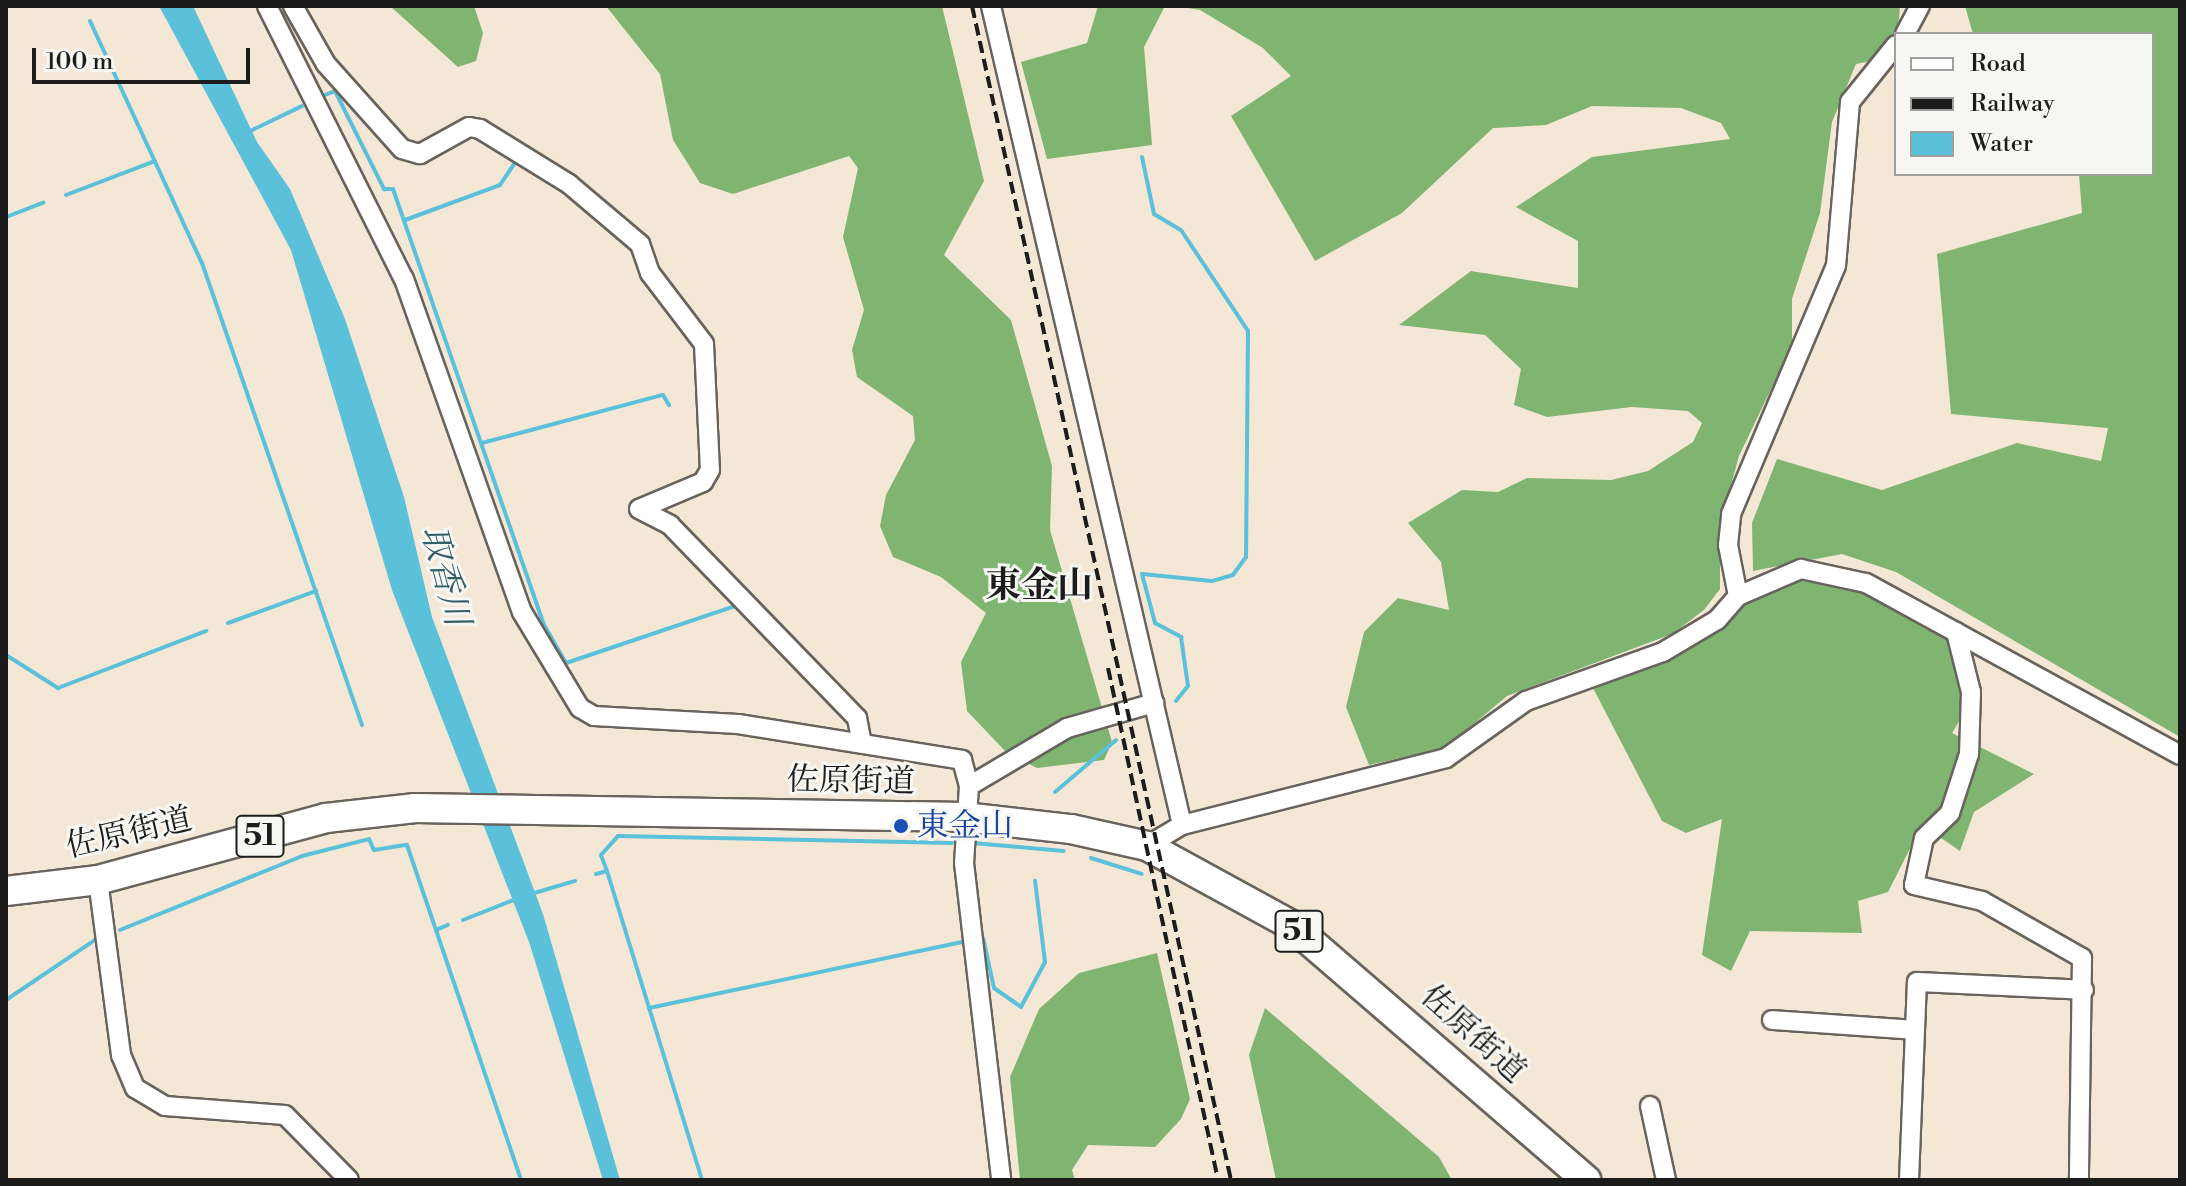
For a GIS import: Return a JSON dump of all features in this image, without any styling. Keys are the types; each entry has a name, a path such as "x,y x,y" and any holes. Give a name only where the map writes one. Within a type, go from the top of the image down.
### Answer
{"highway":[{"name":"佐原街道","path":"6,891 98,880 326,818 425,809 964,817 1147,846 1291,925 1586,1180"}],"street":[{"path":"267,6 404,279 522,612 580,708 594,716 738,724 962,760 969,786 964,817 1001,1180"},
{"path":"293,6 326,64 402,149 420,154 469,127 480,129 569,184 640,244 650,273 704,344 710,470 703,482 639,509 670,525 857,718 862,744"},
{"path":"991,6 1182,825"},
{"path":"1906,32 1920,6"},
{"path":"1738,596 1728,545 1731,514 1836,266 1850,102 1894,47"},
{"path":"1147,846 1182,825 1446,758 1526,701 1700,632 1738,596 1782,572 1821,569 1866,583 2180,755"},
{"path":"1956,632 1971,692 1969,754 1950,813 1924,838 1914,885 1982,901 2082,958 2084,990 2079,1180"},
{"path":"969,786 1067,728 1154,703"},
{"path":"98,880 121,1055 135,1088 165,1106 285,1115 349,1180"},
{"path":"1909,1180 1917,982 2084,990"},
{"path":"1772,1020 1915,1030"},
{"path":"1650,1106 1666,1180"}],"green space":[{"path":"390,6 474,6 483,33 476,61 458,67"},
{"path":"606,6 942,6 984,181 944,255 1011,320 1052,466 1050,530 1112,742 1104,760 1037,768 1007,753 967,711 961,662 986,613 941,577 893,557 880,526 886,495 915,440 913,416 857,377 852,350 864,310 843,237 858,168 849,156 733,194 700,183 673,140 660,74"},
{"path":"1098,6 1165,6 1144,47 1152,145 1047,159 1021,62 1087,43"},
{"path":"1175,6 1900,6 1898,32 1894,32 1894,56 1856,64 1832,122 1820,213 1792,299 1792,345 1739,456 1720,525 1720,589 1704,610 1672,634 1507,696 1445,748 1369,765 1346,707 1364,632 1398,598 1449,610 1441,562 1408,523 1462,490 1498,492 1527,478 1611,480 1648,471 1693,442 1702,423 1688,411 1632,407 1547,417 1514,405 1521,369 1485,335 1399,325 1471,271 1578,288 1578,241 1516,207 1592,157 1730,139 1721,123 1681,108 1592,106 1546,125 1493,128 1402,213 1315,261 1231,116 1291,76 1263,48 1200,10"},
{"path":"1965,6 2180,6 2180,737 1896,572 1842,554 1753,571 1752,523 1777,459 1882,490 2017,443 2101,461 2108,428 1951,414 1937,254 2082,213 2079,176 2154,176 2154,32 1972,32"},
{"path":"1811,574 1868,586 1953,639 1970,704 1952,733 2034,774 1974,812 1960,851 1922,825 1888,892 1858,901 1862,933 1750,931 1731,971 1702,955 1722,819 1686,833 1662,821 1593,688 1779,583"},
{"path":"1157,953 1190,1099 1181,1119 1155,1147 1088,1145 1072,1170 1075,1180 1020,1180 1010,1077 1039,1009 1079,973"},
{"path":"1265,1008 1439,1157 1452,1180 1276,1180 1249,1055"}],"water":[{"path":"159,6 193,6 257,142 290,189 345,319 404,497 432,617 543,914 620,1180 603,1180 529,942 392,590 291,250"}],"waterway":[{"path":"90,21 202,263 362,725"},
{"path":"325,95 335,91 384,189 393,189 543,623 566,663 738,605"},
{"path":"246,133 302,106"},
{"path":"1142,157 1154,214 1181,230 1248,331 1246,557 1233,575 1212,581 1142,574 1155,623 1181,637 1188,686 1176,701"},
{"path":"66,195 155,161"},
{"path":"405,220 500,185 515,163"},
{"path":"6,217 43,203"},
{"path":"482,443 663,395 669,405"},
{"path":"228,623 316,591"},
{"path":"6,655 58,688 206,631"},
{"path":"1055,792 1116,740"},
{"path":"596,874 607,871 601,855 618,836 952,843"},
{"path":"120,930 302,856 369,839 374,850 407,845 436,930 448,925"},
{"path":"973,843 1064,851"},
{"path":"1091,858 1142,874"},
{"path":"607,871 702,1180"},
{"path":"531,894 575,881"},
{"path":"983,938 994,988 1021,1007 1045,962 1035,881"},
{"path":"463,920 516,899"},
{"path":"436,930 521,1180"},
{"path":"6,1000 95,940"},
{"path":"649,1008 962,942"}],"railway":[{"path":"972,6 1231,1180"},
{"path":"1108,668 1218,1180"}],"place":[{"name":"東金山","path":"901,826"}],"district":[{"name":"東金山","path":"1039,587"}],"water label":[{"name":"取香川","path":"444,576"}]}
